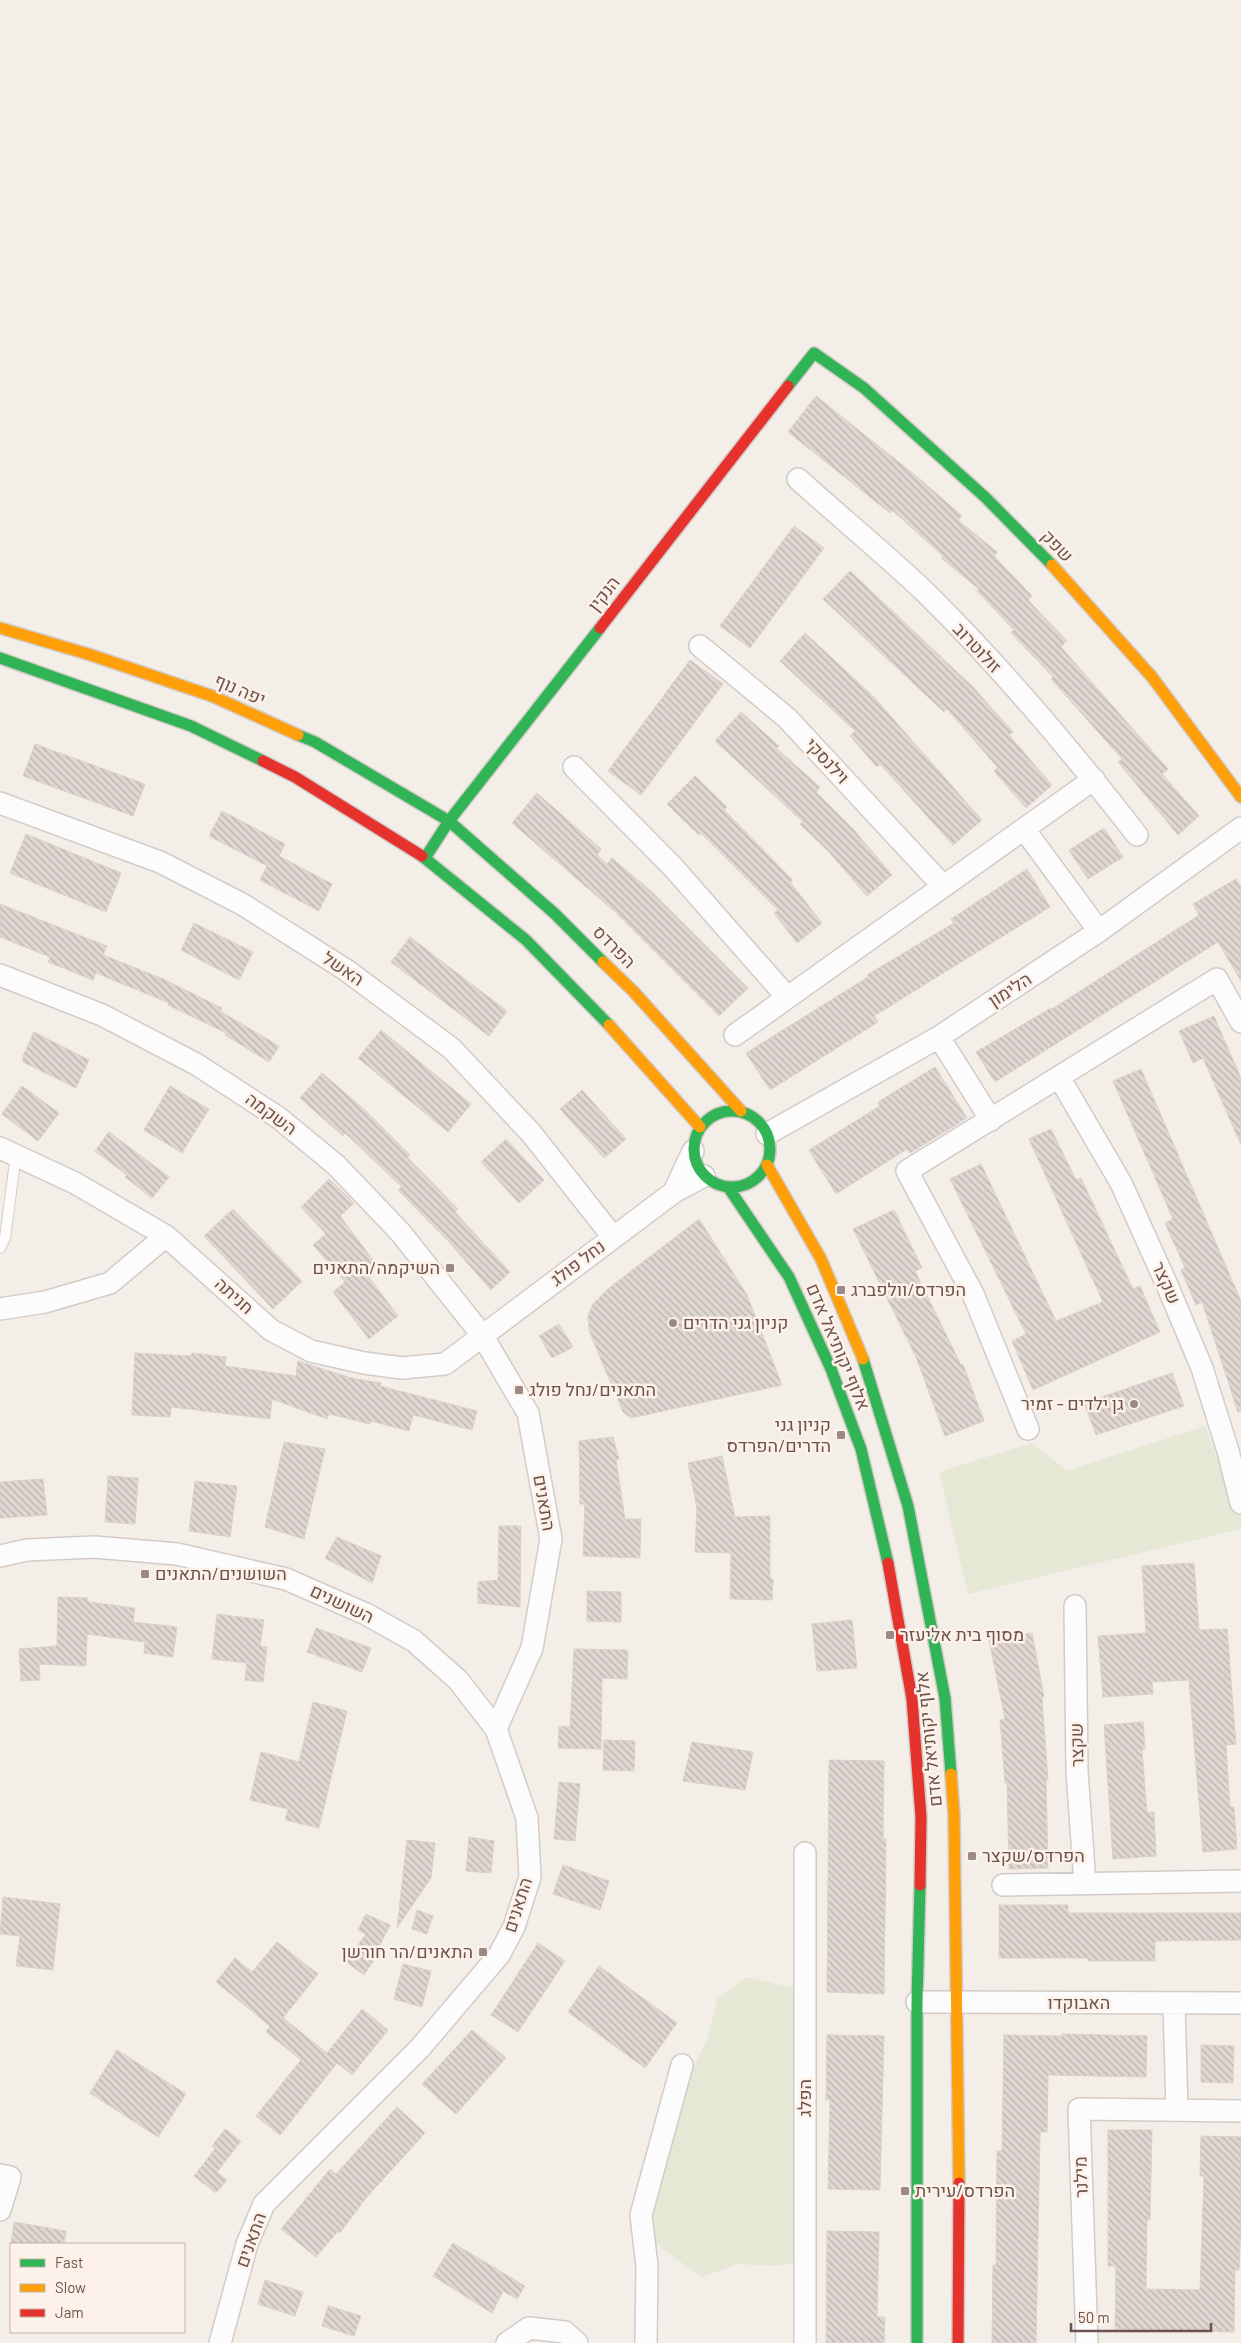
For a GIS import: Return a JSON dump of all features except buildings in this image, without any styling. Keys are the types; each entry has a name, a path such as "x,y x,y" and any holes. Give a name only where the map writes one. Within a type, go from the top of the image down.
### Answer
{"street":[{"name":"שפק","path":"814,353 864,388 986,498 1063,576 1152,677 1241,797"},
{"name":"הנקין","path":"425,858 450,820 814,353"},
{"name":"זולוטרוב","path":"798,479 925,592 1023,697 1094,779 1137,835"},
{"name":"יפה נוף","path":"0,628 91,654 212,696 314,742 450,820"},
{"name":"וילנסקי","path":"700,646 786,718 943,886"},
{"path":"0,658 191,726 295,777 425,858 526,940 598,1013 700,1127"},
{"path":"574,767 672,866 787,997"},
{"path":"734,1034 1094,779"},
{"name":"האשל","path":"0,803 160,862 242,904 346,970 451,1048 531,1133 613,1237"},
{"name":"הפרדס","path":"450,820 554,913 633,991 741,1111"},
{"name":"הלימון","path":"767,1134 939,1037 1099,932 1241,828"},
{"path":"1024,829 1099,932"},
{"name":"השקמה","path":"0,975 111,1020 196,1064 276,1115 336,1165 400,1232 482,1334"},
{"path":"1028,1429 973,1294 907,1171 1217,978 1241,1022"},
{"path":"939,1037 990,1120"},
{"name":"שקצר","path":"1059,1077 1121,1183 1167,1285 1202,1368 1228,1451 1241,1502"},
{"path":"741,1111 760,1123 767,1134 770,1152 767,1165 757,1178 746,1185 728,1188 714,1183 704,1176 696,1164 693,1151 694,1139 700,1127 708,1118 720,1112 741,1111"},
{"name":"חניתה","path":"8,1151 75,1183 166,1236 271,1330 311,1351 364,1363 402,1368 445,1364 482,1334"},
{"name":"נחל פולג","path":"674,1192 693,1151"},
{"name":"אלוף יקותיאל אדם","path":"767,1165 821,1260 863,1358 891,1444 918,1546 945,1698 954,1815 956,2002 960,2115 958,2343"},
{"name":"נחל פולג","path":"482,1334 674,1192 704,1176"},
{"name":"אלוף יקותיאל אדם","path":"728,1188 789,1277 830,1369 861,1448 886,1550 912,1699 921,1817 918,2002 917,2343"},
{"path":"0,1309 45,1302 110,1283 166,1236"},
{"name":"התאנים","path":"220,2343 247,2244 264,2204 420,2048 499,1955 514,1927 530,1878 527,1818 496,1729 532,1648 551,1539 528,1413 482,1334"},
{"name":"השושנים","path":"0,1556 27,1550 94,1547 177,1554 286,1579 366,1614 414,1641 458,1680 496,1729"},
{"name":"שקצר","path":"1075,1606 1077,1771 1085,1884"},
{"name":"הפלג","path":"804,1852 805,2343"},
{"path":"1003,1885 1241,1881"},
{"name":"האבוקדו","path":"918,2002 1241,2003"},
{"path":"1174,2003 1177,2110"},
{"path":"646,2343 647,2266 641,2215 682,2065"},
{"name":"מילנר","path":"1086,2343 1079,2109 1241,2111"},
{"path":"0,2210 5,2176"},
{"path":"507,2343 529,2328 565,2332 577,2343"}],"lane":[{"path":"0,1248 6,1238 8,1151"}],"green space":[{"path":"1205,1426 1223,1474 1241,1472 1241,1529 968,1594 939,1472 1032,1443 1067,1471"},
{"path":"746,1977 797,1989 793,2160 796,2263 775,2266 738,2264 701,2277 655,2243 654,2199 680,2094 708,2038 717,1999"}],"traffic: fast":[{"path":"788,386 814,353 864,388 986,498 1052,565"},
{"path":"425,858 449,821 600,628"},
{"path":"0,658 191,726 263,761"},
{"path":"298,735 315,742 449,821 554,913 603,962"},
{"path":"422,856 526,940 609,1025"},
{"path":"725,1111 739,1111 753,1117 764,1128 770,1142 770,1149 767,1164 759,1176 739,1187 725,1187 711,1181 700,1170 694,1156 694,1142 700,1128 711,1117 725,1111"},
{"path":"728,1187 789,1277 831,1369 861,1449 888,1563"},
{"path":"863,1359 908,1506 945,1698 951,1774"},
{"path":"917,2343 917,2002 920,1885"}],"traffic: slow":[{"path":"1052,565 1152,677 1241,797"},
{"path":"0,628 91,655 212,696 298,735"},
{"path":"603,962 633,991 741,1111"},
{"path":"609,1025 700,1127"},
{"path":"767,1165 821,1259 863,1359"},
{"path":"951,1774 954,1815 959,2183"}],"traffic: jam":[{"path":"600,628 788,386"},
{"path":"263,761 295,777 422,856"},
{"path":"888,1563 912,1699 921,1817 920,1885"},
{"path":"958,2343 959,2183"}],"place":[{"name":"השיקמה/התאנים","path":"450,1268"},
{"name":"הפרדס/וולפברג","path":"841,1290"},
{"name":"קניון גני הדרים","path":"673,1323"},
{"name":"התאנים/נחל פולג","path":"519,1390"},
{"name":"גן ילדים - זמיר","path":"1134,1404"},
{"name":"קניון גני הדרים/הפרדס","path":"841,1435"},
{"name":"השושנים/התאנים","path":"145,1574"},
{"name":"מסוף בית אליעזר","path":"890,1635"},
{"name":"הפרדס/שקצר","path":"972,1856"},
{"name":"התאנים/הר חורשן","path":"483,1952"},
{"name":"הפרדס/עירית","path":"905,2191"}]}
